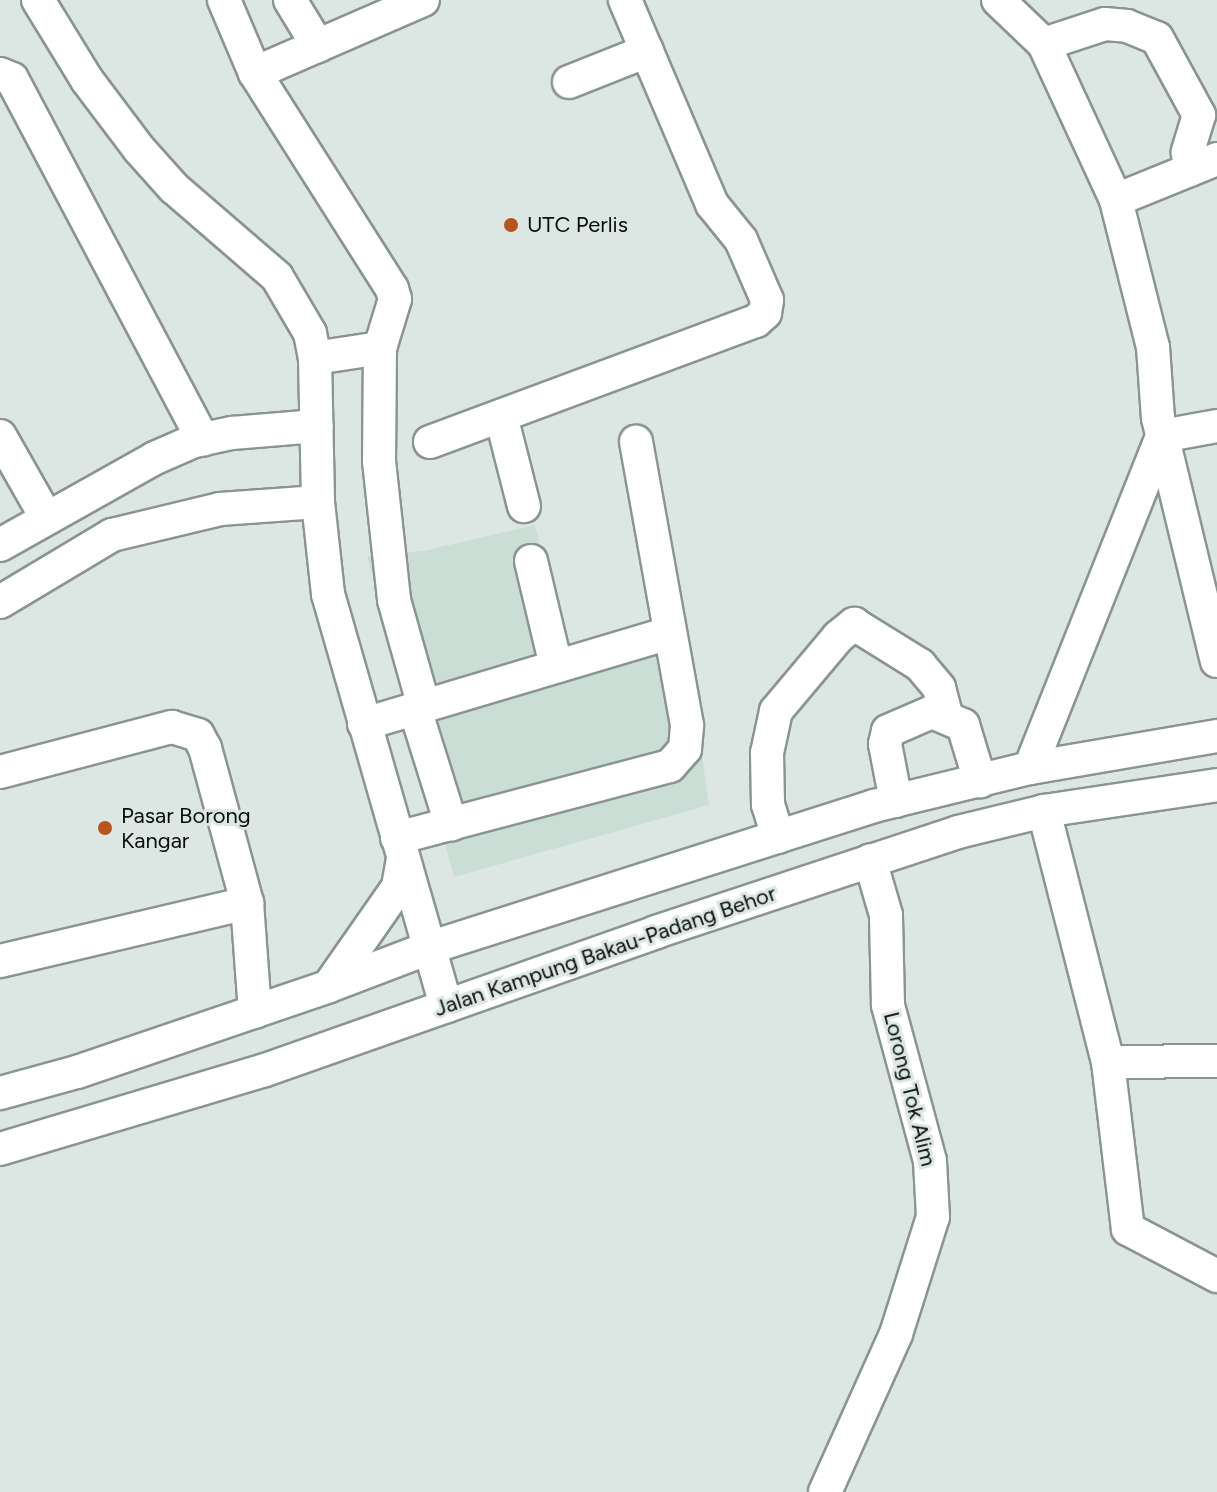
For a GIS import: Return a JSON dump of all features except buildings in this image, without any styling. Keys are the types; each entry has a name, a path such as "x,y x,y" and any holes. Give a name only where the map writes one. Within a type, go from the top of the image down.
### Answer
{"street":[{"path":"38,0 87,80 139,149 174,188 277,277 310,333 315,358 318,502 328,594 446,1006"},
{"path":"224,0 255,73 392,289 393,313 380,348 379,461 394,600 451,824"},
{"path":"290,0 318,46"},
{"path":"255,73 423,0"},
{"path":"379,461 756,321 765,313 767,300 741,240 712,204 625,0"},
{"path":"998,0 1044,44 1116,200 1153,347 1162,436 1217,661"},
{"path":"1044,44 1105,24 1137,29 1157,38 1199,115 1188,152 1204,164"},
{"path":"569,82 647,51"},
{"path":"0,74 12,79 203,439"},
{"path":"1116,200 1204,164"},
{"path":"315,358 380,348"},
{"path":"501,416 524,506"},
{"path":"0,545 155,458 203,439 232,433 317,426"},
{"path":"1162,436 1217,426"},
{"path":"0,436 46,517"},
{"path":"1030,768 1162,436"},
{"path":"400,849 451,824 670,766 685,749 687,725 636,442"},
{"path":"0,602 112,535 220,509 318,502"},
{"path":"531,561 556,666"},
{"path":"778,837 768,805 767,766 776,711 838,637 854,624 920,665 939,688 946,715"},
{"path":"364,724 670,633"},
{"path":"896,801 885,744 888,731 932,712 946,715 963,725 980,781"},
{"path":"0,772 172,727 198,735 205,748 247,903 255,1012"},
{"path":"0,1093 77,1072 255,1012 429,948 896,801 1030,768 1217,736"},
{"name":"Jalan Kampung Bakau-Padang Behor","path":"0,1149 265,1070 958,832 1044,811 1217,785"},
{"path":"1044,811 1108,1062 1128,1229 1217,1276"},
{"path":"329,986 398,887 400,849"},
{"name":"Lorong Tok Alim","path":"825,1492 896,1334 933,1217 930,1161 888,1005 886,915 870,860"},
{"path":"0,961 247,903"},
{"path":"1108,1062 1217,1061"}],"shaded area":[{"path":"535,525 566,649 683,619 709,805 454,877 367,556 423,551"}],"place":[{"name":"UTC Perlis","path":"511,225"},
{"name":"Pasar Borong Kangar","path":"105,828"}]}
